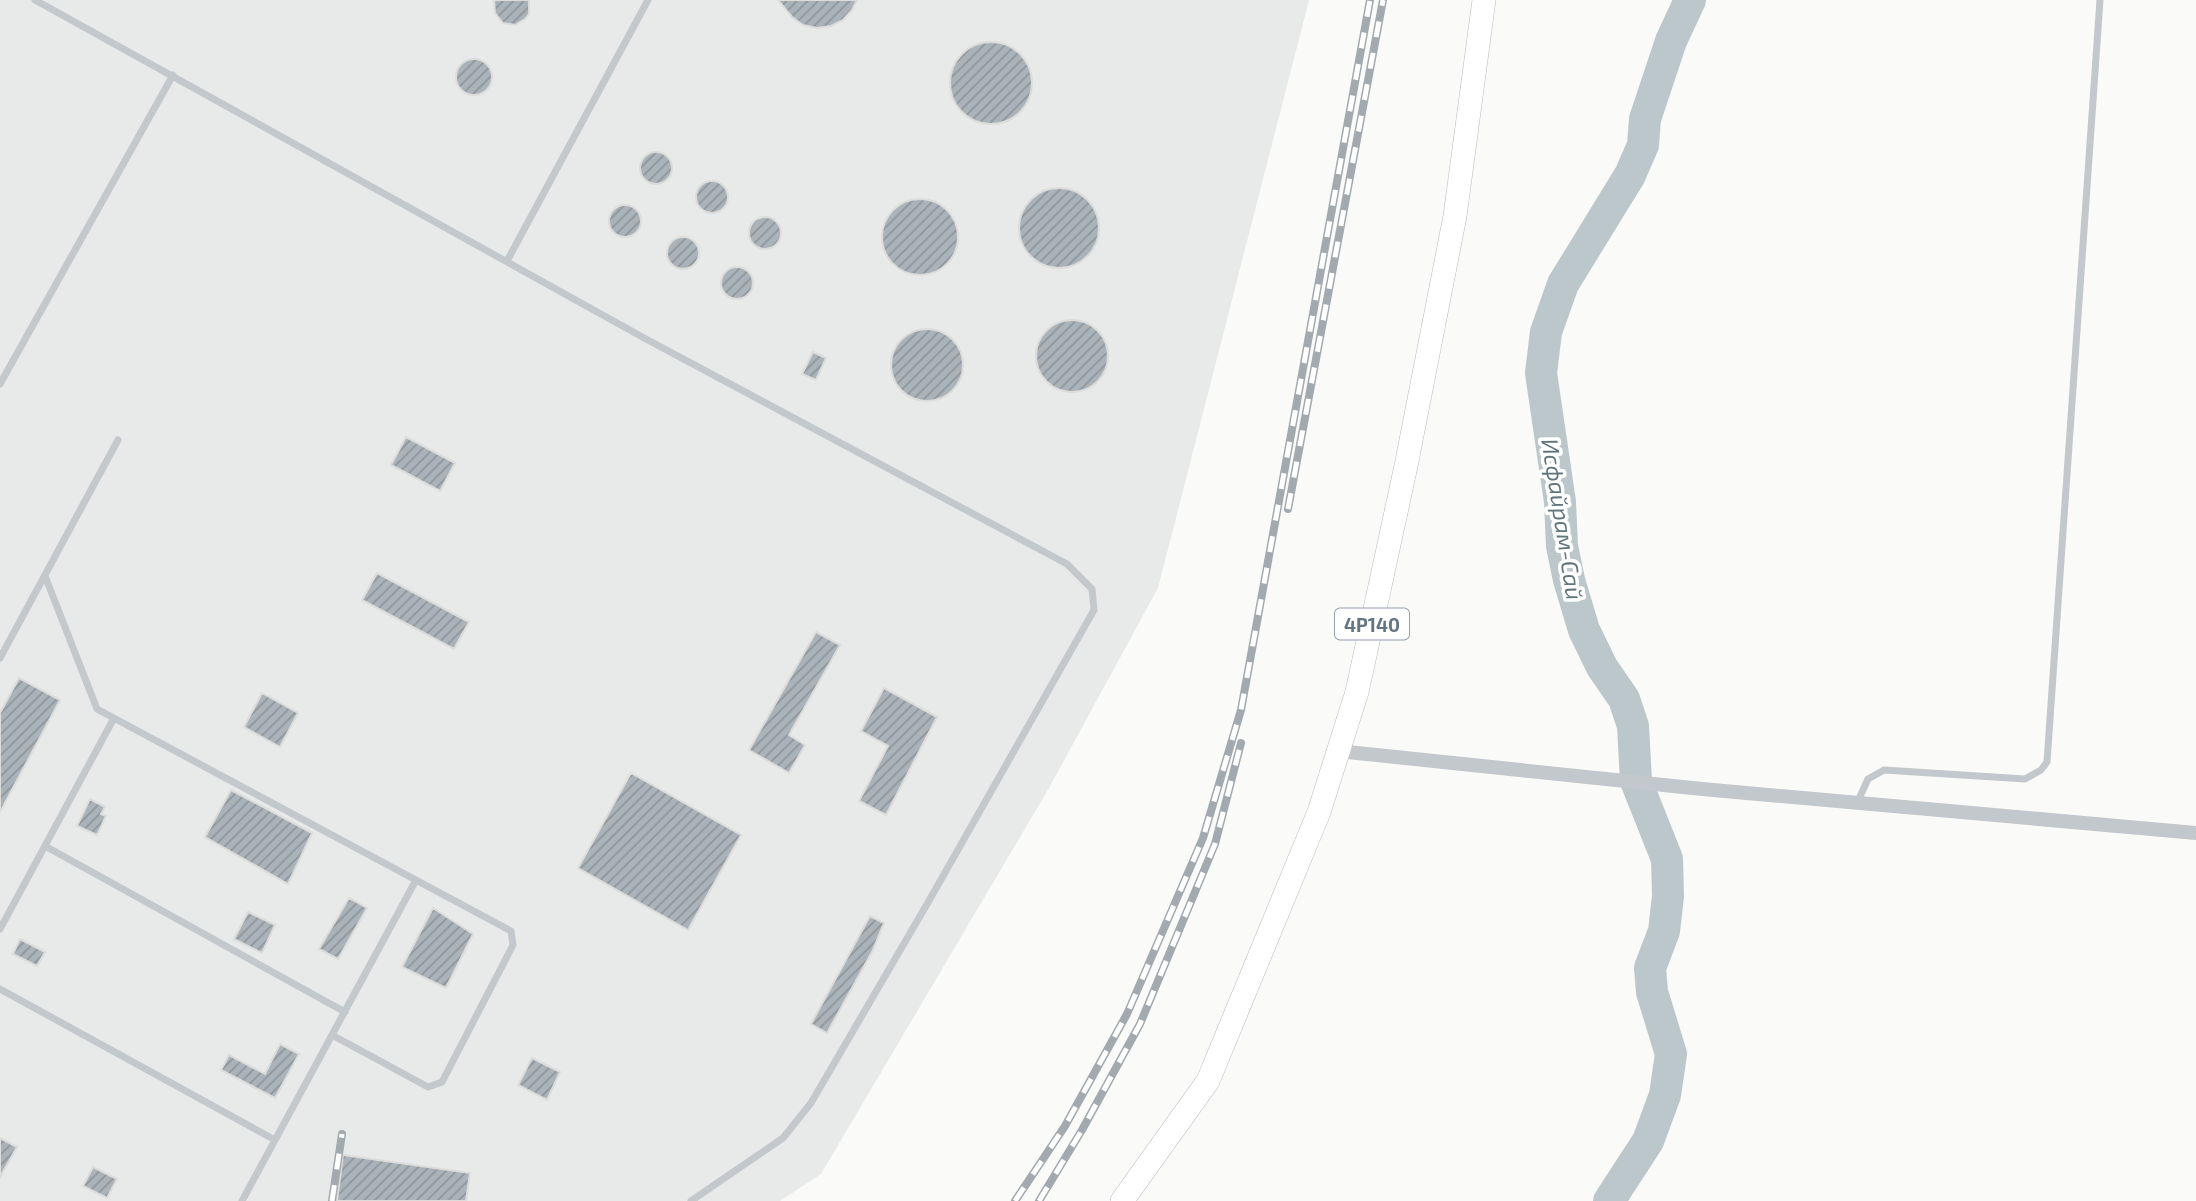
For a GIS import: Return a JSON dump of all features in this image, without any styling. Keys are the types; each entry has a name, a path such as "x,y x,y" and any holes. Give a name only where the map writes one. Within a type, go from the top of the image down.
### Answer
{"main road":[{"name":"4P140","path":"1122,1201 1208,1081 1319,812 1357,692 1406,466 1455,216 1484,0"}],"street":[{"path":"1338,751 1702,789 2196,833"}],"lane":[{"path":"35,0 646,339 1067,564 1092,589 1094,610 811,1103 783,1138 691,1201"},
{"path":"507,261 648,0"},
{"path":"1857,803 1868,779 1884,769 2025,779 2041,770 2048,762 2100,0"},
{"path":"0,384 173,75"},
{"path":"0,658 118,440"},
{"path":"45,576 97,709 510,931 513,945 442,1082 428,1087 332,1035"},
{"path":"0,929 114,718"},
{"path":"45,846 345,1012"},
{"path":"242,1201 416,880"},
{"path":"0,989 275,1140"}],"shaded area":[{"path":"0,0 1309,0 1158,588 1049,788 821,1174 780,1201 0,1201"}],"building":[{"path":"494,0 529,0 529,14 515,25 503,23 495,13"},
{"path":"778,0 857,0 843,20 831,26 817,28 803,25 792,17"},
{"path":"991,42 1007,45 1020,54 1029,67 1032,83 1029,99 1020,112 1007,121 991,124 975,121 962,112 953,99 950,83 953,67 962,54 975,45"},
{"path":"474,59 487,64 492,77 487,90 474,95 461,90 456,77 461,64"},
{"path":"656,152 667,157 672,168 667,179 656,184 645,179 640,168 645,157"},
{"path":"712,181 723,186 728,197 723,208 712,213 701,208 696,197 701,186"},
{"path":"1059,188 1074,191 1087,200 1096,213 1099,228 1096,243 1087,256 1074,265 1059,268 1044,265 1031,256 1022,243 1019,228 1022,213 1031,200 1044,191"},
{"path":"913,199 927,199 941,205 952,216 958,237 955,252 947,264 927,275 913,275 899,269 888,258 882,244 882,230 888,216 899,205"},
{"path":"625,205 636,210 641,221 636,232 625,237 614,232 609,221 614,210"},
{"path":"765,217 776,222 781,233 776,244 765,249 754,244 749,233 754,222"},
{"path":"683,237 694,242 699,253 694,264 683,269 672,264 667,253 672,242"},
{"path":"737,267 748,272 753,283 748,294 737,299 726,294 721,283 726,272"},
{"path":"1079,320 1098,330 1106,342 1106,370 1098,382 1086,390 1065,392 1046,382 1038,370 1036,349 1046,330 1058,322"},
{"path":"927,329 947,335 957,345 963,365 957,385 947,395 927,401 907,395 897,385 891,365 897,345 907,335"},
{"path":"813,352 826,358 816,380 802,374"},
{"path":"406,437 455,463 440,491 391,465"},
{"path":"377,573 469,622 454,649 362,600"},
{"path":"816,632 840,645 789,735 805,745 789,773 749,750"},
{"path":"19,678 60,700 0,812 0,713"},
{"path":"884,688 937,717 886,815 859,801 888,746 861,731"},
{"path":"262,693 298,713 280,747 244,727"},
{"path":"631,773 741,835 688,930 578,868"},
{"path":"231,790 312,833 288,884 205,837"},
{"path":"90,799 105,807 101,814 106,816 97,835 77,826"},
{"path":"349,898 367,908 338,959 319,949"},
{"path":"433,908 473,934 446,988 402,967"},
{"path":"248,912 275,925 262,953 234,939"},
{"path":"870,916 884,923 873,950 827,1033 811,1024"},
{"path":"20,939 45,952 37,966 13,954"},
{"path":"280,1044 299,1054 275,1098 221,1070 229,1055 265,1074"},
{"path":"532,1058 560,1072 547,1100 518,1085"},
{"path":"0,1138 17,1147 0,1177"},
{"path":"343,1155 470,1173 466,1201 337,1201"},
{"path":"93,1167 117,1179 107,1198 83,1186"}],"waterway":[{"name":"Исфайрам-Сай","path":"1609,1201 1648,1141 1665,1095 1671,1054 1652,992 1650,968 1664,931 1668,896 1667,859 1636,781 1633,726 1624,699 1602,667 1584,630 1569,580 1562,546 1560,502 1541,373 1546,332 1563,284 1630,175 1643,145 1645,119 1671,41 1690,0"}],"railway":[{"path":"1015,1201 1065,1126 1127,1014 1203,838 1241,710 1370,0"},
{"path":"1288,509 1383,0"},
{"path":"1039,1201 1082,1130 1140,1024 1215,844 1241,743"},
{"path":"332,1201 342,1134"}]}
